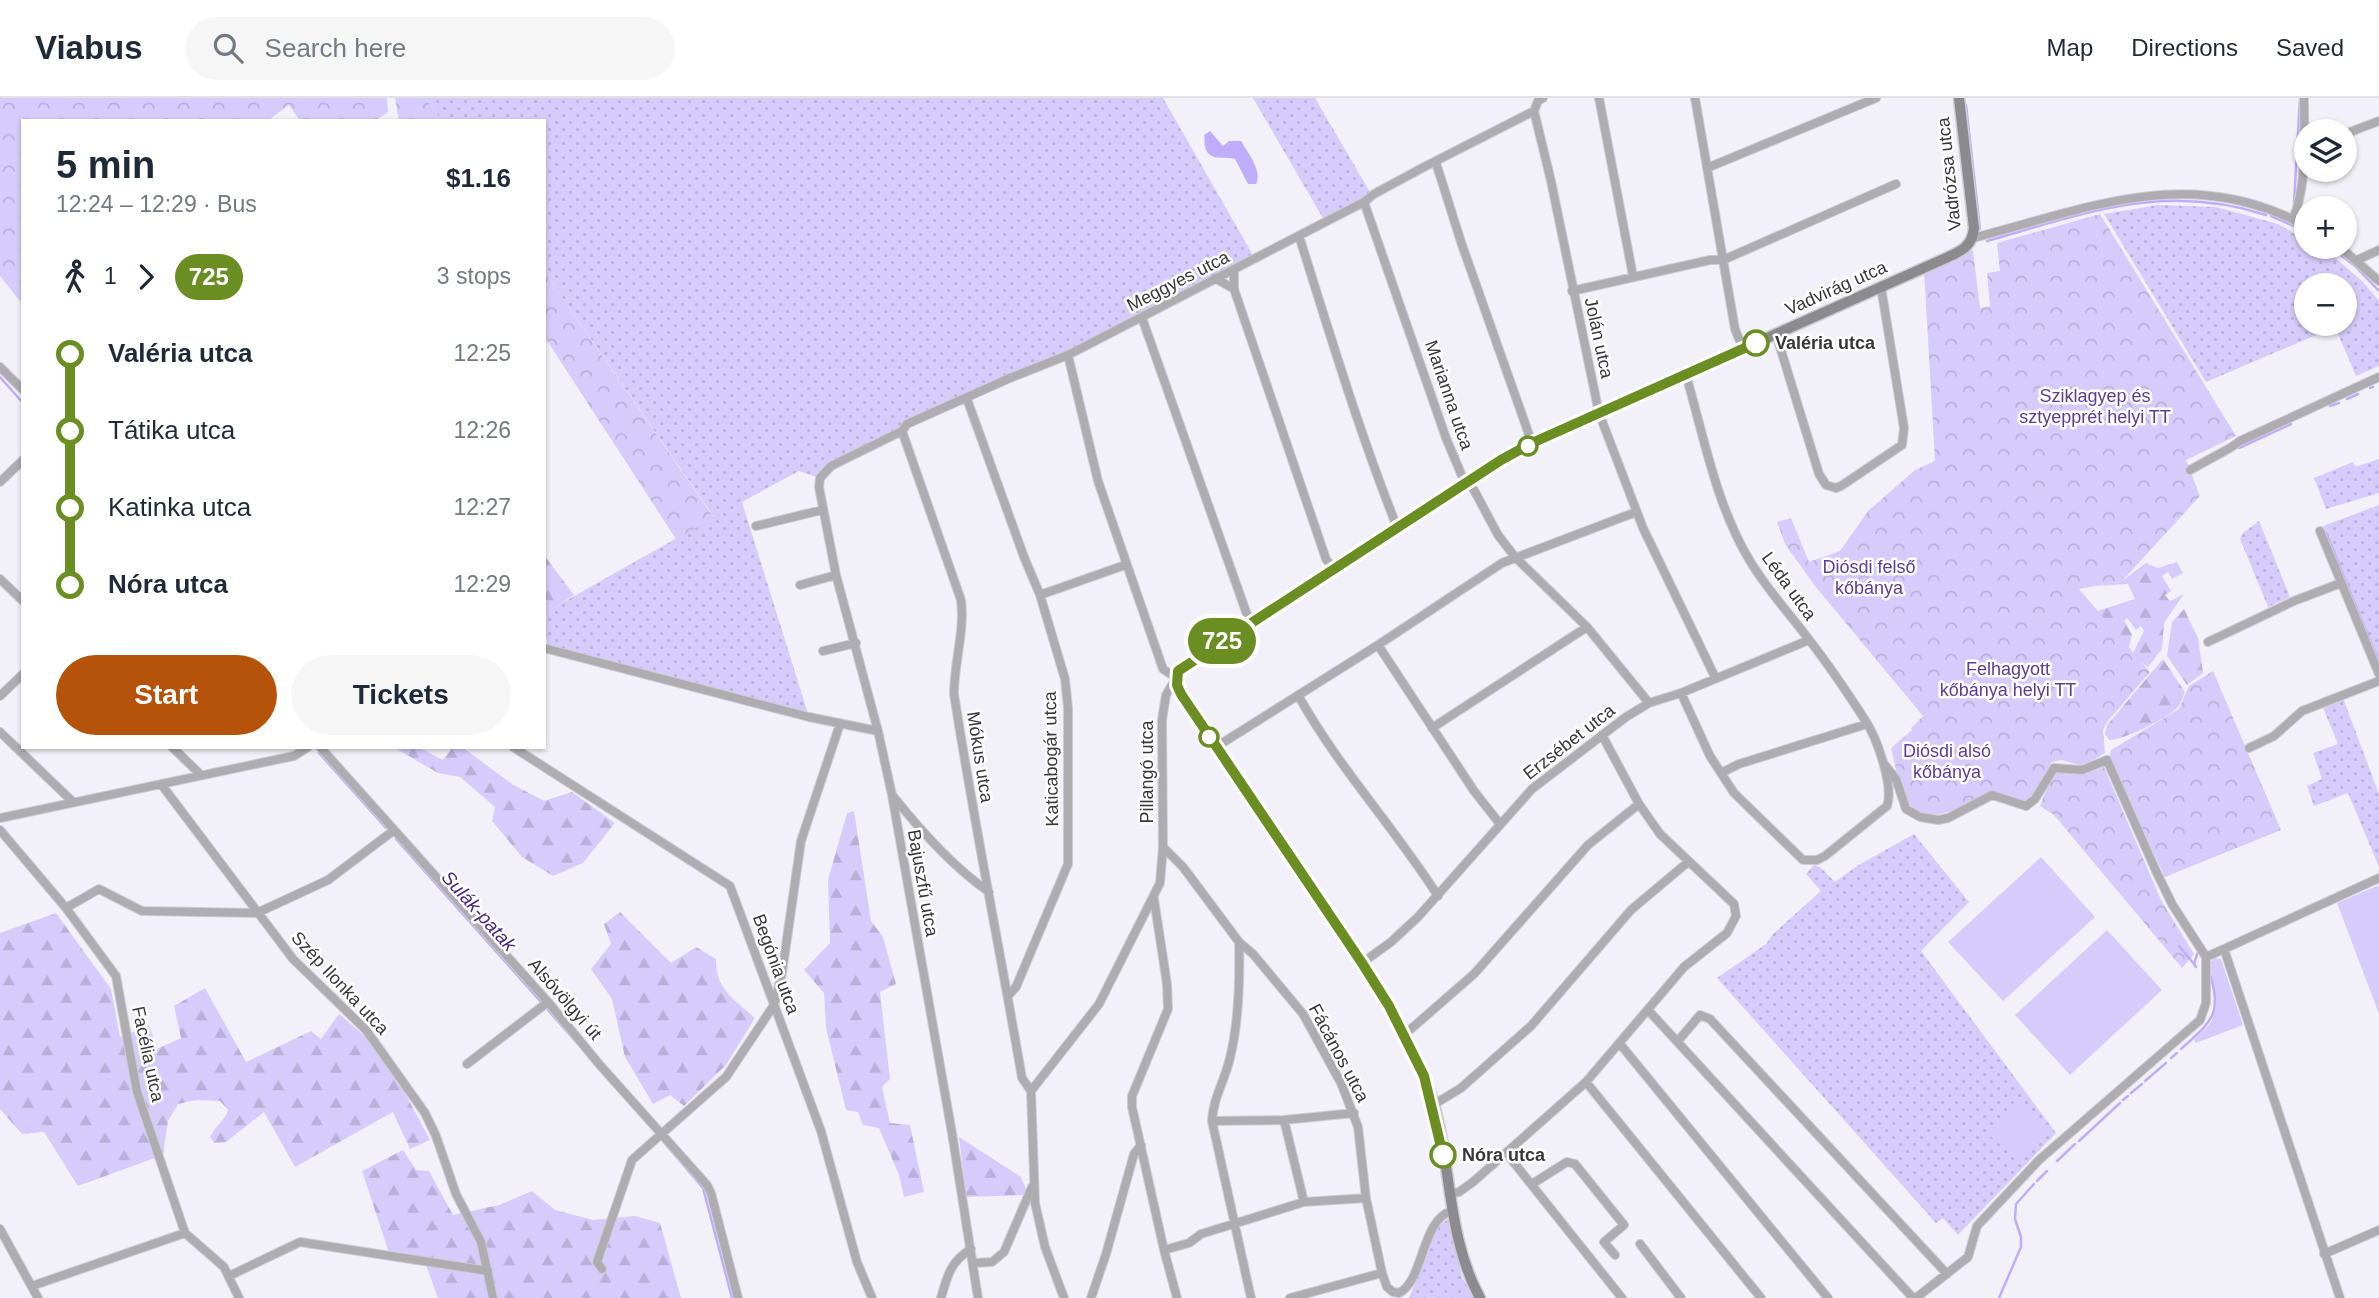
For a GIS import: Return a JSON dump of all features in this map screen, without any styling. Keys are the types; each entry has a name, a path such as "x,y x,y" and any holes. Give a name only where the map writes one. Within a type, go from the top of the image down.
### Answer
{"street":[{"name":"Meggyes utca","path":"820,478 831,466 902,431 907,424 1068,355 1364,202 1374,194 1534,111 1538,101 1543,98"},
{"path":"1599,98 1633,276"},
{"path":"1695,98 1736,335 1743,349"},
{"path":"1707,168 1876,98"},
{"name":"Vadrózsa utca","path":"1959,98 1974,228 1971,242"},
{"path":"2304,98 2304,119"},
{"name":"Jolán utca","path":"1534,111 1599,413 1636,512 1715,677"},
{"path":"2357,129 2379,121"},
{"path":"1436,163 1532,443"},
{"path":"1971,242 2116,199 2150,194 2182,193 2237,200 2293,219 2301,182"},
{"path":"1572,291 1710,260 1723,260 1896,184"},
{"name":"Marianna utca","path":"1364,202 1460,473 1474,491 1498,536 1515,557 1587,626 1649,703"},
{"path":"1299,236 1362,430 1397,527"},
{"name":"Vadvirág utca","path":"1176,678 1182,667 1467,482 1532,443 1881,287 1971,242"},
{"path":"2379,250 2357,260 2379,281"},
{"path":"1234,269 1234,289 1326,559 1333,568"},
{"path":"1215,278 1234,289"},
{"path":"1776,334 1823,481 1830,487 1841,486 1902,445 1904,428 1881,287"},
{"path":"1142,318 1250,623"},
{"path":"1068,355 1098,481 1163,669 1176,678 1181,694 1362,963 1404,1035 1424,1076 1433,1105 1460,1250 1480,1298"},
{"path":"0,367 21,388"},
{"name":"Léda utca","path":"1686,375 1723,502 1739,540 1757,571 1810,640 1867,724 1884,762 1888,803 1825,856 1803,860 1734,793 1721,774"},
{"path":"2190,470 2241,440 2379,377"},
{"name":"Katicabogár utca","path":"967,399 1040,595 1065,679 1068,708 1068,864 1016,987 1008,996"},
{"name":"Mókus utca","path":"902,431 961,600 954,694 974,821 1022,1078 1031,1091 1038,1220 1045,1247 1065,1298"},
{"path":"0,482 21,462"},
{"name":"Bajuszfű utca","path":"820,478 822,510 836,575 856,643 892,795 978,1298"},
{"path":"756,526 822,510"},
{"path":"1216,747 1502,563 1636,512"},
{"path":"2320,531 2379,674"},
{"path":"1040,595 1125,565"},
{"path":"800,586 836,575"},
{"path":"0,579 21,599"},
{"path":"2208,642 2294,601 2341,583"},
{"path":"1432,728 1587,626"},
{"name":"Erzsébet utca","path":"1362,963 1401,933 1438,896 1532,789 1626,717 1649,703 1681,693 1810,640"},
{"path":"823,651 856,643"},
{"path":"1378,645 1432,728 1500,824"},
{"path":"546,649 840,724 878,731"},
{"path":"0,696 21,676"},
{"name":"Pillangó utca","path":"1031,1091 1099,1004 1160,883 1163,847 1162,720 1166,695 1176,678"},
{"path":"2249,748 2274,736 2302,711 2379,681"},
{"path":"1681,693 1721,774 1739,764 1867,724"},
{"path":"1298,695 1318,730 1410,852 1438,896"},
{"path":"603,1269 597,1262 630,1164 726,1077 774,1005 782,973 801,841 840,724"},
{"path":"0,732 73,802"},
{"path":"1449,1194 1459,1192 1474,1182 1586,1082 1684,967 1731,928 1736,916 1734,904 1660,834 1639,804 1602,735"},
{"path":"174,749 201,775"},
{"path":"0,818 294,756 305,749"},
{"name":"Alsóvölgyi út","path":"322,749 698,1174 711,1193 738,1298"},
{"name":"Begónia utca","path":"516,749 730,886 821,1131 857,1262 872,1298"},
{"path":"1648,1010 1914,1298 1969,1255 1973,1233 1982,1219 2039,1160 2200,1020 2206,1003 2206,957 2172,904 2107,760 2082,770 2054,768 2035,799 2026,806 1992,795 1958,814 1938,820 1920,817 1906,809 1895,779 1884,762"},
{"name":"Szép Ilonka utca","path":"161,784 293,959 366,1030 425,1113 456,1194 481,1242 494,1298"},
{"path":"892,795 911,819 957,865 989,892"},
{"path":"1404,1035 1474,974 1583,850 1639,804"},
{"name":"Facélia utca","path":"0,831 66,908 117,976 137,1092 185,1233 223,1267 239,1298"},
{"path":"66,908 99,890 142,911 257,913 328,880 393,831"},
{"name":"Fácános utca","path":"1163,847 1183,867 1239,942 1303,1014 1342,1083 1354,1113 1366,1198 1382,1273 1387,1287 1399,1296 1409,1285 1436,1221 1444,1213 1451,1211"},
{"path":"1433,1105 1443,1101 1471,1080 1531,1026 1631,910 1688,862"},
{"path":"2206,957 2379,878"},
{"path":"1154,899 1167,984 1168,1009 1132,1096 1132,1107 1177,1298"},
{"path":"1239,942 1240,980 1230,1058 1212,1107 1212,1121 1251,1298"},
{"path":"2224,948 2340,1298"},
{"path":"467,1064 548,1002"},
{"path":"1678,1041 1700,1015 1710,1019 1947,1274"},
{"path":"1620,1044 1828,1298"},
{"path":"1586,1082 1761,1298"},
{"path":"1212,1121 1284,1120 1354,1113"},
{"path":"1284,1120 1304,1202"},
{"path":"1091,1298 1134,1154 1141,1145"},
{"path":"1507,1154 1622,1298"},
{"path":"1532,1184 1567,1162 1576,1164 1624,1225 1604,1242 1615,1255"},
{"path":"974,1263 992,1262 1004,1252 1034,1184"},
{"path":"1164,1251 1189,1243 1201,1234 1304,1202 1366,1198"},
{"path":"0,1229 3,1242 38,1298"},
{"path":"2324,1254 2379,1230"},
{"path":"32,1286 185,1233"},
{"path":"229,1276 300,1242 488,1271"},
{"path":"1640,1244 1681,1298"},
{"path":"941,1298 948,1271 954,1261 971,1249"},
{"path":"1290,1298 1382,1273"}],"green space":[{"path":"0,98 387,98 388,112 378,119 299,119 289,105 270,119 21,119 21,302 0,276"},
{"path":"395,98 426,98 440,119 399,119"},
{"path":"426,98 1163,98 1254,257 1142,318 831,466 820,478 799,471 742,502 809,717 548,645 546,612 714,517 546,274 546,119 440,119"},
{"path":"1253,98 1315,98 1370,192 1364,199 1324,220"},
{"path":"2158,205 2216,207 2278,224 2294,233 2294,259 2336,259 2353,273 2294,273 2294,336 2314,336 2206,382 2104,214"},
{"path":"2100,214 2236,436 2186,460 2200,496 2122,581 2079,589 2150,672 2107,722 2103,730 2105,753 2083,766 2061,760 2052,762 2029,800 2022,803 1990,792 1946,812 1924,814 1914,810 1906,801 1891,748 1912,730 1923,716 1815,586 1785,544 1777,522 1791,518 1809,562 1840,551 1868,511 1915,470 1935,461 1924,270 1973,250 1980,308 1990,306 1987,273 2000,271 1997,243"},
{"path":"546,274 714,518 676,539 546,339"},
{"path":"2357,277 2379,301 2379,366 2356,376 2339,336 2357,336"},
{"path":"2379,459 2379,493 2326,509 2314,478 2353,462 2355,467"},
{"path":"2379,505 2379,666 2323,526"},
{"path":"2259,521 2290,597 2268,607 2240,539 2243,533"},
{"path":"546,558 574,595 546,613"},
{"path":"2177,562 2183,573 2172,579 2168,572 2162,576 2171,591 2165,595 2170,601 2184,594 2164,623 2162,649 2148,667 2132,655 2144,631 2141,626 2136,630 2127,618 2124,620 2132,635 2127,653 2097,611 2135,599 2128,584 2094,586 2122,581 2146,563 2158,568"},
{"path":"2184,609 2198,638 2203,673 2187,685 2167,656 2172,622"},
{"path":"2163,659 2185,692 2179,706 2166,717 2145,728 2109,740 2105,734 2107,725"},
{"path":"2213,671 2281,830 2165,877 2109,759 2111,750 2179,709 2189,686"},
{"path":"2343,698 2379,794 2379,867 2348,793 2314,806 2307,786 2322,779 2313,753 2338,744 2323,708"},
{"path":"396,749 422,749 443,760 451,749 465,749 512,784 544,801 572,792 615,823 583,863 553,876 522,857 492,821 495,807 460,777 438,773"},
{"path":"2104,767 2161,900 2194,954 2182,968 2054,815 2040,806 2057,770 2085,774"},
{"path":"854,811 871,921 883,937 896,984 880,992 890,1079 882,1087 890,1123 910,1125 924,1192 904,1197 899,1175 879,1128 863,1125 858,1112 846,1110 826,1028 824,993 804,970 830,943 828,880 847,813"},
{"path":"1914,834 1969,902 1921,951 2056,1133 1958,1235 1943,1218 1936,1223 1717,978 1766,944 1773,934 1821,891 1806,874 1814,865 1820,867 1835,882 1857,866"},
{"path":"2041,857 2095,917 2003,1001 1948,942"},
{"path":"2379,885 2379,1014 2337,903"},
{"path":"620,912 671,963 696,947 716,959 723,986 755,1018 726,1065 684,1106 670,1095 653,1104 625,1057 612,999 591,969 611,944 604,924"},
{"path":"56,913 111,989 120,1037 149,1025 157,1049 181,1038 174,1006 205,988 246,1062 311,1031 321,1039 339,1014 367,1038 405,1093 430,1140 410,1149 393,1112 295,1167 264,1112 226,1142 214,1143 210,1137 228,1110 220,1101 196,1100 178,1104 168,1121 163,1155 78,1186 44,1132 22,1134 0,1109 0,933"},
{"path":"2107,930 2162,990 2070,1075 2015,1015"},
{"path":"2215,958 2221,959 2243,1025 2196,1043 2194,1040 2211,1023 2216,1007 2210,962"},
{"path":"2014,1103 2045,1129 2019,1160 1988,1134"},
{"path":"959,1137 1021,1177 1026,1189 1024,1195 966,1197"},
{"path":"403,1150 416,1170 429,1171 453,1215 499,1205 532,1191 555,1210 593,1220 635,1216 660,1223 681,1298 438,1298 426,1265 391,1259 362,1171"},
{"path":"1448,1219 1462,1277 1474,1298 1409,1298 1437,1228"}],"shaded area":[{"path":"1210,131 1223,146 1229,141 1241,141 1256,168 1256,184 1248,184 1235,159 1213,157 1207,152 1204,135"}],"waterway":[{"path":"2294,196 2300,98"},
{"path":"1966,105 1980,229"},
{"path":"1987,241 2092,212 2159,201 2228,205 2266,215"},
{"path":"2271,216 2294,226"},
{"path":"2346,259 2379,291"},
{"name":"Sulák-patak","path":"0,377 21,401"},
{"path":"2347,399 2358,394"},
{"path":"2330,406 2339,403"},
{"path":"2239,448 2291,424"},
{"path":"2326,533 2379,663"},
{"name":"Sulák-patak","path":"319,753 386,828"},
{"name":"Sulák-patak","path":"396,839 541,1002"},
{"path":"2179,946 2194,964"},
{"path":"2196,967 2194,964 2198,952"},
{"path":"2181,1049 2208,1023 2215,1007 2209,970"},
{"path":"548,1010 576,1042"},
{"path":"2171,1058 2177,1053"},
{"path":"2145,1081 2166,1063"},
{"path":"2131,1093 2142,1084"},
{"path":"2123,1100 2128,1096"},
{"path":"2079,1141 2120,1103"},
{"name":"Sulák-patak","path":"662,1140 703,1188 732,1298"},
{"path":"2057,1161 2075,1144"},
{"path":"2037,1181 2047,1171"},
{"path":"1999,1298 2021,1247 2015,1219 2016,1204 2034,1184"}],"bus line":[{"name":"725","path":"1443,1155 1429,1088 1417,1058 1389,1006 1181,694 1176,678 1178,671 1501,460 1532,443 1756,343"}],"place":[{"name":"Valéria utca","path":"1756,343"},
{"name":"Nóra utca","path":"1443,1155"}],"park label":[{"name":"Sziklagyep és sztyepprét helyi TT","path":"2095,406"},
{"name":"Diósdi felső kőbánya","path":"1869,577"},
{"name":"Felhagyott kőbánya helyi TT","path":"2008,679"},
{"name":"Diósdi alsó kőbánya","path":"1947,761"}]}
